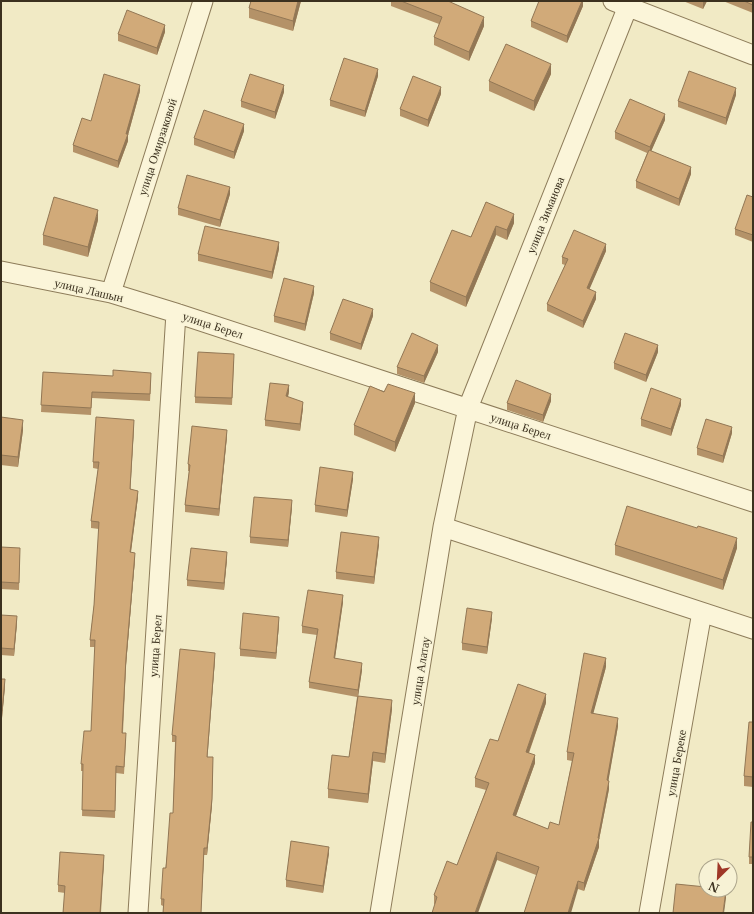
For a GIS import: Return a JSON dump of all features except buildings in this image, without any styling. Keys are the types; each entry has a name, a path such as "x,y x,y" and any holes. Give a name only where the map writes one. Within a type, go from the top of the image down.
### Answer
{"street":[{"name":"улица Омирзаковой","path":"111,293 203,1"},
{"path":"623,3 753,55"},
{"name":"улица Зиманова","path":"464,430 468,408 623,3"},
{"name":"улица Лашын","path":"1,271 111,293 176,313"},
{"name":"улица Берел","path":"138,913 176,313 753,502"},
{"name":"улица Алатау","path":"380,913 443,527 464,430"},
{"path":"443,527 753,629"},
{"name":"улица Береке","path":"649,913 702,612"}]}
